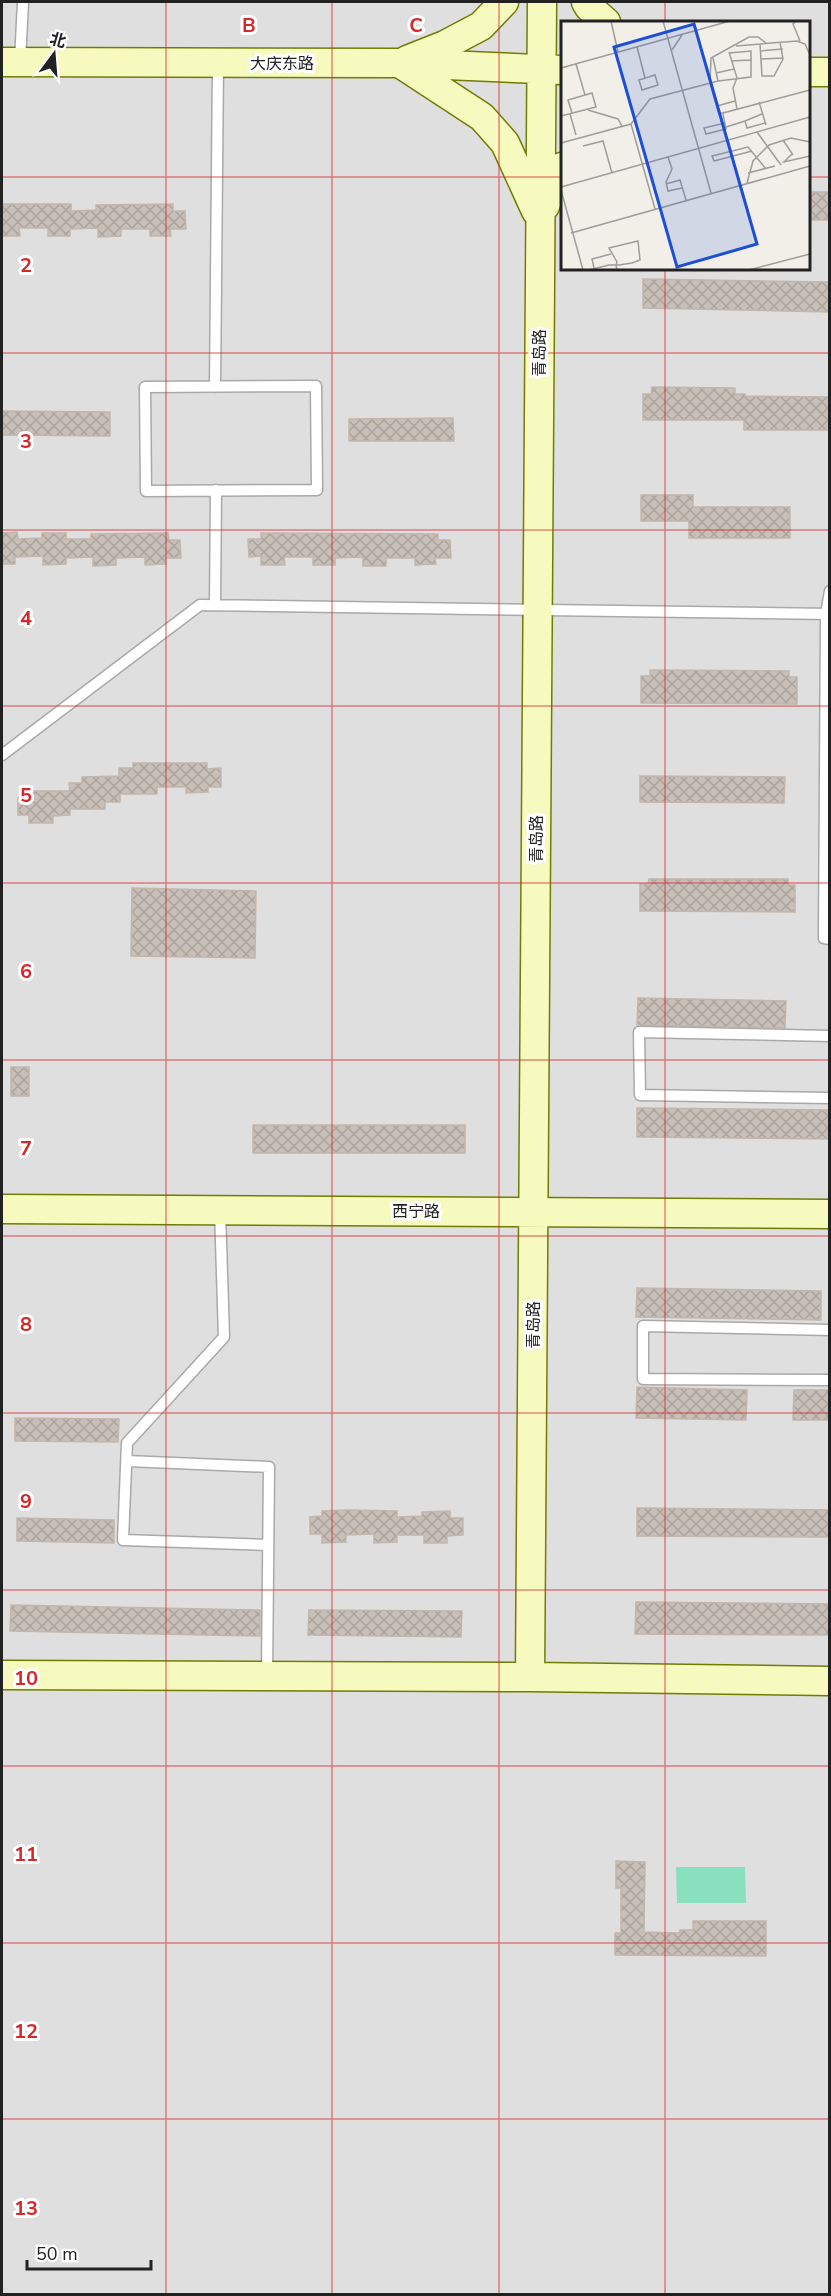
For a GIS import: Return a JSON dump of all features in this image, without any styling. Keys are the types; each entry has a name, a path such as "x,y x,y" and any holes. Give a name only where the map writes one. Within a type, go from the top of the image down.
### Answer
{"street":[{"path":"399,63 446,45 481,26 504,2"},
{"name":"青岛路","path":"530,1677 540,219 552,70 542,2"},
{"path":"586,2 605,21"},
{"name":"大庆东路","path":"11,62 399,63 552,70"},
{"path":"399,63 482,117 505,143 540,219"},
{"path":"810,72 830,72"},
{"path":"540,219 555,178 561,169"},
{"name":"西宁路","path":"2,1209 830,1214"},
{"path":"2,1675 530,1677 830,1682"}],"lane":[{"path":"11,62 23,2"},
{"path":"215,387 218,63"},
{"path":"316,386 317,489 216,490 146,491 146,387 316,386"},
{"path":"215,605 216,490"},
{"path":"830,591 824,938 830,939"},
{"path":"2,756 200,605 828,614"},
{"path":"830,1036 639,1032 640,1095 830,1098"},
{"path":"220,1210 224,1337 127,1443 123,1540 267,1545"},
{"path":"830,1330 643,1326 643,1379 830,1380"},
{"path":"127,1461 268,1467 267,1676"}],"shaded area":[{"path":"2,2 829,2 829,2294 2,2294"}],"green space":[{"path":"676,1867 745,1867 746,1903 677,1903"}],"building":[{"path":"810,192 830,192 830,220 810,220"},
{"path":"2,204 71,204 71,211 96,210 96,205 173,204 173,211 185,211 186,229 170,229 171,236 150,236 150,229 121,229 121,236 98,237 98,228 70,229 70,236 48,236 48,228 19,228 20,236 2,236"},
{"path":"643,279 830,282 830,312 643,308"},
{"path":"652,387 735,388 735,394 745,394 745,396 830,397 830,430 744,430 744,420 643,420 643,394 651,394"},
{"path":"2,411 110,412 110,436 2,435"},
{"path":"453,418 454,441 349,441 349,419"},
{"path":"641,495 693,495 693,507 790,507 790,538 689,538 689,521 641,521"},
{"path":"17,532 18,539 42,538 42,533 66,533 66,539 91,539 91,534 168,533 169,540 180,540 181,558 166,558 166,564 145,565 145,557 116,558 116,565 93,566 93,557 66,558 66,564 43,565 43,556 15,557 15,564 2,564 2,533"},
{"path":"261,533 438,534 438,540 450,540 451,558 435,558 436,564 415,565 415,558 386,558 386,566 363,566 363,557 335,558 335,565 313,565 313,557 284,557 285,565 261,565 261,556 249,557 248,539 261,539"},
{"path":"650,670 789,671 789,677 797,677 797,704 641,703 641,676 650,676"},
{"path":"133,763 207,763 207,769 221,768 221,787 208,787 208,792 186,793 186,787 157,787 157,794 120,794 120,802 105,802 105,809 70,809 70,815 53,816 53,823 29,823 29,815 18,815 18,798 29,798 29,791 70,791 69,783 82,783 82,777 119,776 119,768 133,768"},
{"path":"640,776 785,777 784,803 640,802"},
{"path":"649,879 788,879 788,885 795,885 795,912 640,911 640,884 648,884"},
{"path":"132,888 256,891 255,958 131,956"},
{"path":"638,998 786,1001 785,1028 637,1025"},
{"path":"11,1067 29,1067 29,1096 11,1096"},
{"path":"637,1108 830,1110 830,1139 637,1137"},
{"path":"253,1125 465,1125 465,1153 253,1153"},
{"path":"637,1288 821,1291 821,1320 636,1317"},
{"path":"637,1387 747,1390 746,1420 636,1418"},
{"path":"794,1390 830,1390 830,1420 793,1420"},
{"path":"15,1418 119,1419 118,1442 15,1441"},
{"path":"637,1508 830,1510 830,1537 637,1536"},
{"path":"322,1511 397,1511 397,1517 422,1516 422,1512 450,1511 450,1518 463,1518 463,1535 447,1536 447,1543 424,1543 424,1535 397,1535 397,1542 374,1543 374,1534 346,1535 346,1542 322,1543 322,1534 310,1534 310,1517 322,1516"},
{"path":"17,1518 114,1520 114,1543 17,1541"},
{"path":"636,1602 830,1604 830,1635 635,1634"},
{"path":"11,1605 260,1610 260,1636 10,1631"},
{"path":"309,1610 462,1611 461,1637 308,1635"},
{"path":"616,1861 645,1862 644,1932 680,1933 680,1930 693,1930 693,1921 766,1921 766,1956 615,1955 615,1933 621,1933 621,1888 616,1888"}]}
